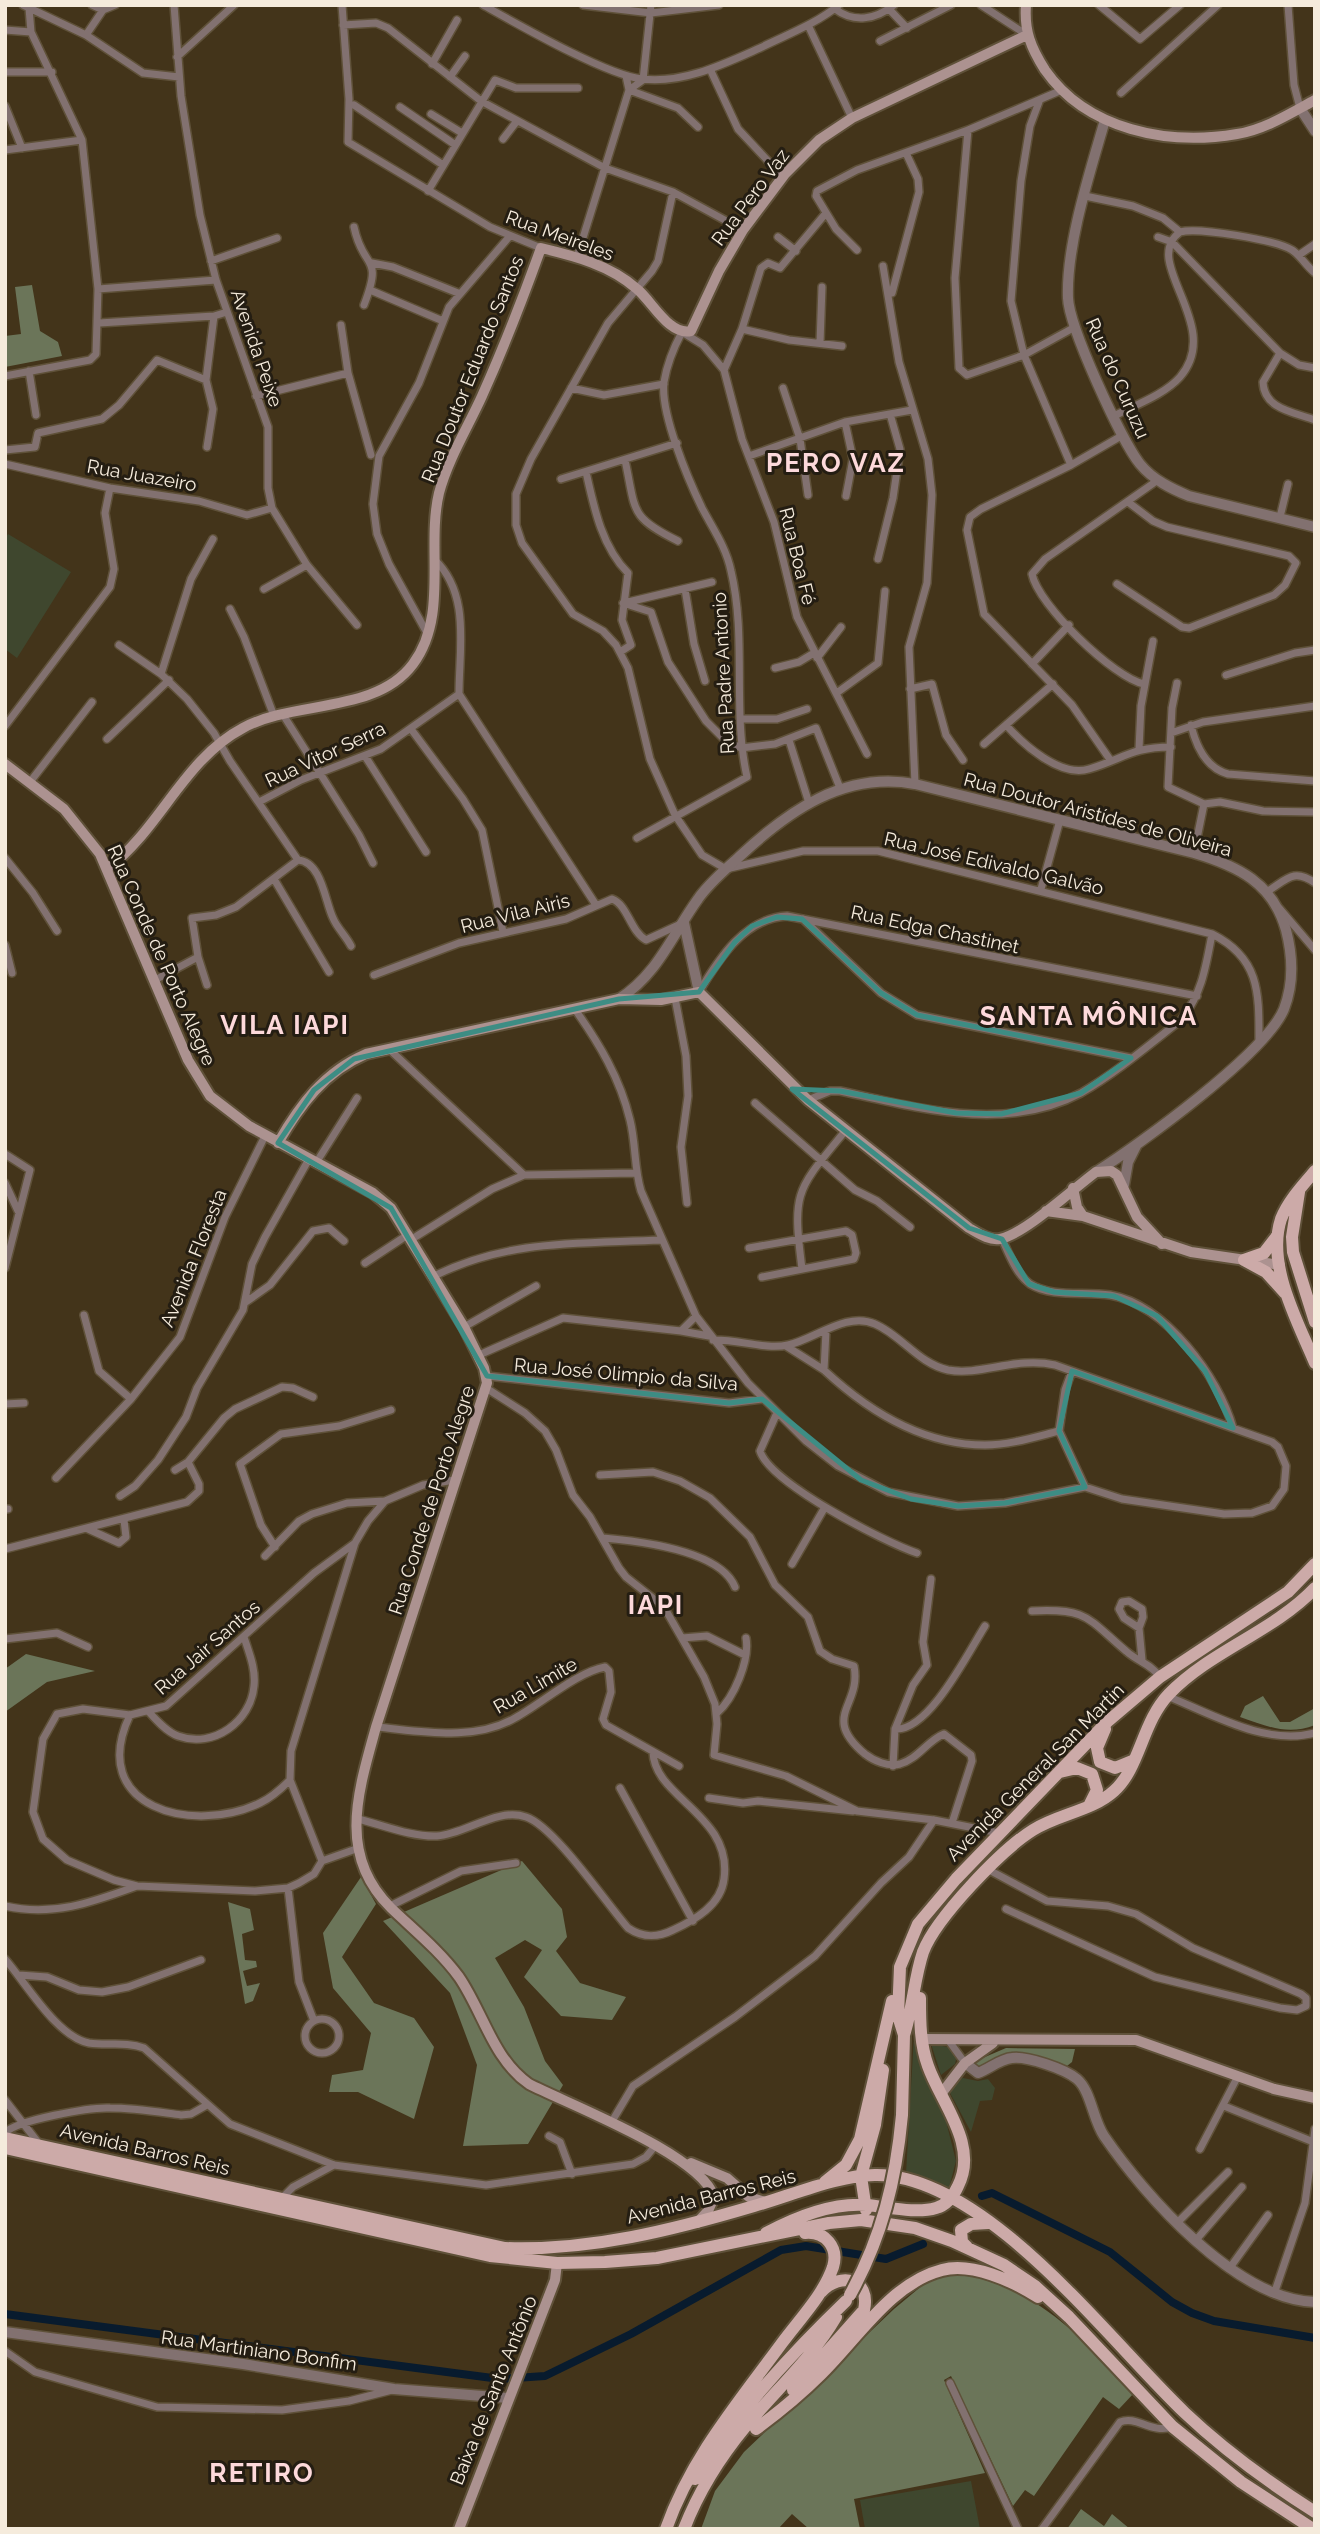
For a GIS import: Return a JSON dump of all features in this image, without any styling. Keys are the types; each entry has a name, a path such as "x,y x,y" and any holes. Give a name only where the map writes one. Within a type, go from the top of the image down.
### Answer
{"main road":[{"path":"1026,5 1027,35 1042,65 1062,90 1105,120 1151,134 1223,136 1256,129 1315,100"},
{"name":"Rua Pero Vaz","path":"682,332 693,328 719,271 743,230 783,177 819,140 852,118 1027,35"},
{"name":"Rua Meireles","path":"541,248 578,257 606,269 637,289 674,328 682,332"},
{"name":"Rua Doutor Eduardo Santos","path":"108,868 134,846 198,765 219,743 243,728 278,715 360,696 385,687 412,666 428,633 433,606 436,507 445,467 510,329 541,248"},
{"name":"Rua Conde de Porto Alegre","path":"5,764 76,821 108,868 201,1084 231,1115 383,1200 411,1237 479,1354 486,1382 376,1727 363,1776 356,1849 367,1877 390,1906 458,1977 513,2071 529,2084 675,2157 703,2176 714,2197"},
{"path":"699,992 808,1100 969,1228 984,1237 1002,1239"},
{"name":"Rua Doutor Aristídes de Oliveira","path":"278,1143 302,1104 328,1077 354,1059 619,999 675,998 699,992"},
{"path":"1096,1172 1111,1171 1124,1185 1137,1217 1162,1244"},
{"path":"1244,1260 1264,1253 1277,1236 1287,1205 1315,1171"},
{"name":"Rua Doutor Aristídes de Oliveira","path":"1002,1239 1046,1211 1096,1172"},
{"path":"1073,1188 1077,1208 1083,1216"},
{"path":"1298,1192 1292,1237 1303,1291 1315,1322"},
{"path":"1046,1211 1083,1216 1198,1254 1280,1265 1303,1291"},
{"path":"1277,1236 1280,1265 1289,1298 1315,1363"},
{"path":"1244,1260 1266,1272 1289,1298"},
{"name":"Avenida General San Martin","path":"904,2035 898,2016 900,1966 918,1924 999,1833 1107,1722 1160,1677 1288,1592 1315,1564"},
{"name":"Avenida General San Martin","path":"848,2298 872,2252 892,2189 902,2115 904,2035 921,1959 936,1927 989,1870 1031,1831 1113,1793 1126,1775 1155,1711 1182,1681 1280,1618 1315,1588"},
{"path":"1107,1722 1097,1748 1100,1762 1115,1768 1132,1760"},
{"path":"1058,1772 1077,1768 1092,1774 1097,1790 1088,1806"},
{"path":"753,2240 809,2213 864,2205 929,2209 945,2204 953,2197 962,2179 963,2152 953,2117 929,2070 921,2039 921,1959"},
{"path":"806,2192 833,2178 855,2150 900,1966"},
{"path":"887,2024 875,2125 861,2176 864,2205 874,2216 894,2223"},
{"path":"921,2039 1136,2040 1238,2076 1315,2098"},
{"path":"941,2094 965,2063 998,2040"},
{"name":"Avenida Barros Reis","path":"5,2136 479,2244 528,2249 606,2241 697,2223 861,2176 907,2179 953,2197 988,2223 1054,2279 1214,2440 1266,2482 1315,2512"},
{"name":"Avenida Barros Reis","path":"5,2148 490,2256 558,2263 657,2258 861,2220 894,2223 934,2234 1020,2276 1069,2317 1173,2427 1241,2482 1313,2529"},
{"name":"Rua Conde de Porto Alegre","path":"675,2157 718,2174 753,2199 768,2202"},
{"path":"697,2223 722,2188 738,2187"},
{"path":"969,2249 962,2242 961,2230 971,2224 988,2223"},
{"path":"777,2235 819,2234 833,2246 832,2269 812,2303"},
{"path":"528,2249 558,2263"},
{"name":"Baixa de Santo Antônio","path":"459,2529 555,2280 558,2263"},
{"path":"724,2457 807,2388 902,2290 925,2276 959,2268 976,2271 1028,2291 1069,2317"},
{"path":"666,2529 679,2492 698,2457 812,2303 828,2285 845,2280 863,2288 867,2300 860,2319 755,2429"},
{"path":"684,2529 724,2457 743,2430 822,2340 848,2298"},
{"path":"666,2529 698,2473 731,2427 817,2329 848,2298"}],"street":[{"path":"92,5 103,10"},
{"path":"86,35 103,10 115,5"},
{"name":"Avenida Peixe","path":"174,5 178,77 200,215 216,280 270,440 268,488 272,508 307,565 357,625"},
{"path":"177,57 234,5"},
{"path":"342,5 343,25 376,23 388,28 481,101 604,168 627,173 673,192 743,230"},
{"path":"484,5 625,76 643,80 684,76 710,69 808,25 837,7 849,19 857,19 891,7 907,28"},
{"path":"583,5 651,9 719,5"},
{"path":"880,41 951,5"},
{"path":"981,5 1027,35"},
{"path":"1099,5 1141,38 1180,5"},
{"path":"1121,93 1218,5"},
{"path":"1288,5 1294,85 1300,108 1315,131"},
{"path":"5,376 93,357 99,323 98,289 82,140 31,32 26,7"},
{"path":"26,7 86,35 143,73 178,77"},
{"path":"643,80 651,9"},
{"path":"432,64 457,20"},
{"name":"Rua Meireles","path":"343,25 348,79 348,142 509,237 541,248"},
{"path":"808,25 852,118"},
{"path":"5,30 31,32"},
{"path":"450,77 465,56"},
{"path":"710,69 738,129 783,177"},
{"path":"5,72 52,72"},
{"path":"578,257 629,89 625,76"},
{"path":"428,191 495,80 516,88 578,88"},
{"path":"629,89 643,80"},
{"path":"629,89 678,108 698,127"},
{"path":"857,250 826,213 815,193 834,181 1039,102 1062,90"},
{"path":"1039,102 1027,139 1012,269 1013,319 1024,355 1071,465"},
{"path":"5,106 22,148"},
{"path":"354,106 443,165"},
{"path":"400,107 454,144"},
{"path":"431,114 462,132"},
{"name":"Rua do Curuzu","path":"1105,120 1084,196 1068,289 1070,312 1075,327 1114,416 1140,464 1158,480 1189,496 1315,526"},
{"path":"503,139 517,121"},
{"path":"968,130 955,278 957,359 963,374 974,375 1024,355 1075,327"},
{"path":"5,150 82,140"},
{"path":"891,297 919,192 918,179 906,153"},
{"path":"673,192 657,261 608,323 520,483 515,510 517,535 573,614 603,631 620,652 628,668 650,759 675,815 702,855 726,869"},
{"path":"1084,196 1133,206 1163,218 1177,230 1197,230 1278,244 1298,255 1315,273"},
{"path":"724,370 742,329 761,268 768,262 780,268 826,213"},
{"path":"354,227 357,242 372,263 374,272 364,305"},
{"path":"1114,416 1168,387 1178,379 1191,359 1194,335 1167,258 1177,230"},
{"path":"428,633 388,564 377,534 373,504 379,456 419,383 457,293 509,237"},
{"path":"778,237 796,251"},
{"path":"1158,237 1172,242 1280,353 1299,365 1315,368"},
{"path":"211,261 277,238"},
{"path":"1298,255 1315,244"},
{"path":"372,263 393,267 457,293"},
{"path":"883,266 891,297 899,362 928,459 932,515 927,583 909,647 915,784"},
{"path":"98,289 216,280"},
{"path":"820,343 822,287"},
{"path":"370,290 443,321"},
{"path":"99,323 214,316 227,312"},
{"path":"207,447 213,409 206,380 214,316"},
{"path":"341,325 348,373 372,455"},
{"path":"742,329 842,346"},
{"name":"Rua Boa Fé","path":"682,332 703,345 724,370 749,456 774,522 793,606 816,656 838,692 839,704 866,754"},
{"name":"Rua Padre Antonio","path":"637,838 747,777 741,748 737,607 731,570 727,554 696,494 677,443 664,384 670,359 682,332"},
{"path":"1280,353 1262,382 1266,398 1272,404 1315,420"},
{"path":"5,450 35,447 38,433 89,424 112,412 157,360 206,380"},
{"path":"29,372 36,415"},
{"path":"256,396 348,373"},
{"path":"571,388 604,395 664,384"},
{"path":"783,388 800,439 808,495"},
{"path":"749,456 845,422 912,410"},
{"path":"878,559 895,486 900,449 890,414"},
{"path":"845,422 853,459 846,496"},
{"path":"1111,761 1053,684 984,614 967,530 970,517 1124,435"},
{"path":"561,478 677,443"},
{"path":"625,460 640,517 646,525 678,541"},
{"name":"Rua Juazeiro","path":"5,464 110,488 199,500 247,515 272,508"},
{"path":"586,472 602,533 613,556 628,573 622,626 631,645 620,652"},
{"path":"1144,684 1119,674 1069,625 1034,582 1034,571 1158,480"},
{"path":"1280,517 1288,484"},
{"path":"5,726 110,587 114,569 105,513 110,488"},
{"path":"1117,584 1185,628 1200,626 1274,595 1286,585 1296,560 1289,556 1167,527 1153,521 1128,502"},
{"path":"161,674 191,579 213,539"},
{"path":"434,559 446,570 457,593 460,621 460,694 596,905"},
{"path":"264,589 307,565"},
{"path":"623,603 712,582"},
{"path":"685,589 694,644 705,681"},
{"path":"838,692 878,663 886,591"},
{"path":"623,603 651,612 662,650 715,732 741,748 789,740 814,728 821,737 840,788"},
{"path":"230,609 278,715 319,772 373,863"},
{"path":"1032,664 1069,625"},
{"path":"775,668 816,656 841,626"},
{"path":"1139,748 1144,684 1153,641"},
{"path":"120,645 169,680 204,719 298,860"},
{"path":"1227,675 1283,656 1315,650"},
{"path":"107,739 169,680"},
{"path":"1177,683 1168,788 1204,804 1220,802 1263,811 1315,812"},
{"path":"910,689 932,684 946,735 963,760"},
{"path":"984,744 1053,684"},
{"name":"Rua Vitor Serra","path":"259,802 319,772 381,749 460,694"},
{"path":"30,782 93,702"},
{"path":"1171,733 1191,726 1315,706"},
{"path":"742,719 777,719 807,709"},
{"path":"1006,725 1030,748 1069,768 1086,770 1139,748 1171,747"},
{"path":"1191,726 1202,753 1222,772 1315,782"},
{"path":"411,729 463,799 482,830 503,932"},
{"path":"789,740 808,803"},
{"path":"365,756 426,852"},
{"name":"Rua Doutor Aristídes de Oliveira","path":"619,999 652,971 698,897 726,869 766,832 808,803 840,788 886,781 915,784 1194,853 1232,866 1268,891 1277,906 1290,945 1292,969 1283,1011 1259,1041 1137,1146 1096,1172"},
{"path":"1194,853 1206,808 1204,804"},
{"path":"1041,889 1060,820"},
{"name":"Rua José Edivaldo Galvão","path":"726,869 803,851 866,850 908,856 1212,934 1242,954 1252,972 1259,1013 1259,1041"},
{"path":"5,858 33,893 57,931"},
{"path":"207,985 198,957 192,918 227,912 298,860 306,861 323,884 334,920 351,946"},
{"path":"1268,891 1295,875 1301,874 1315,883"},
{"path":"274,879 329,972"},
{"name":"Rua Vila Airis","path":"374,975 420,956 503,932 566,919 596,905 615,900 637,933 646,940 684,923"},
{"path":"1277,906 1297,925 1315,950"},
{"name":"Rua Edga Chastinet","path":"699,992 735,942 752,926 777,917 802,919 1197,996"},
{"path":"802,919 881,993 916,1015 1131,1058"},
{"path":"684,923 699,992"},
{"path":"808,1100 833,1091 979,1115 1028,1111 1081,1093 1181,1020 1197,996 1205,977 1212,934"},
{"path":"5,945 12,973"},
{"path":"155,980 198,957"},
{"path":"675,998 686,1056 688,1096 681,1147 687,1203"},
{"path":"574,1008 612,1068 623,1095 631,1122 635,1173 661,1240 696,1316 711,1338 776,1415 850,1473 888,1492 911,1499 958,1506 1005,1503 1085,1486 1122,1499 1240,1514 1272,1506 1284,1489 1286,1466 1278,1447 1263,1438 1072,1371 1025,1361 959,1371 946,1369 923,1358 875,1324 852,1322 786,1346"},
{"path":"389,1049 524,1175"},
{"path":"120,1496 135,1486 165,1451 186,1417 200,1381 246,1302 252,1264 313,1161 357,1098"},
{"path":"755,1103 855,1191 888,1208 910,1227"},
{"path":"802,1269 795,1212 799,1196 820,1162 846,1130"},
{"name":"Avenida Floresta","path":"56,1478 131,1399 180,1337 225,1217 265,1136"},
{"name":"Rua Doutor Aristídes de Oliveira","path":"1124,1185 1128,1162 1137,1146"},
{"path":"5,1154 30,1170 5,1268"},
{"path":"365,1263 492,1189 524,1175 635,1173"},
{"path":"5,1183 18,1212"},
{"path":"246,1302 270,1285 313,1231 329,1228 344,1241"},
{"path":"749,1248 848,1231 856,1252 855,1257 850,1260 762,1277"},
{"path":"1002,1239 1019,1273 1038,1288 1114,1296 1157,1316 1205,1371 1233,1428"},
{"path":"434,1276 467,1261 502,1250 661,1240"},
{"path":"464,1327 536,1286"},
{"path":"84,1315 101,1374 131,1399"},
{"path":"681,1331 696,1316"},
{"path":"479,1354 564,1318 681,1331 711,1338 786,1346 824,1370 882,1414 931,1438 988,1446 1059,1431"},
{"path":"824,1370 825,1331"},
{"path":"1072,1371 1065,1390 1059,1431 1085,1486"},
{"path":"486,1382 545,1431 556,1450 573,1495 603,1538 625,1577 661,1603 710,1690 717,1713 714,1755 786,1776 857,1811"},
{"name":"Rua José Olimpio da Silva","path":"486,1382 713,1401 762,1399"},
{"path":"175,1470 188,1462 224,1418 235,1409 282,1387 293,1388 313,1397"},
{"path":"5,1404 24,1403"},
{"path":"275,1547 261,1525 240,1467 253,1453 281,1434 339,1426 391,1410"},
{"path":"776,1415 761,1445 761,1455 785,1478 825,1507 878,1538 917,1553"},
{"path":"5,1549 124,1520 193,1499 199,1491 199,1484 188,1462"},
{"path":"600,1475 653,1472 680,1481 710,1497 742,1527 775,1585 808,1617 820,1650 832,1659 854,1666 843,1724 847,1737 871,1759 893,1766 908,1760 944,1734 969,1753 972,1761 952,1823"},
{"path":"265,1556 299,1521 312,1514 347,1503 385,1501 423,1485 455,1480"},
{"name":"Rua Jair Santos","path":"356,1849 322,1861 314,1874 288,1888 255,1891 138,1886 105,1877 58,1854 43,1839 33,1812 43,1739 57,1714 75,1709 130,1715 149,1712 173,1700 314,1573 355,1543 368,1521 385,1501"},
{"path":"792,1564 825,1507"},
{"path":"88,1529 119,1543 126,1537 124,1520"},
{"path":"603,1538 645,1542 674,1549 720,1568 729,1575 735,1587"},
{"path":"322,1861 290,1780 289,1764 296,1730 355,1543"},
{"path":"893,1766 895,1729 913,1685 927,1665 923,1642 931,1579"},
{"path":"1032,1611 1065,1610 1085,1615 1160,1677"},
{"path":"895,1729 912,1725 940,1696 955,1678 985,1626"},
{"path":"1139,1628 1142,1660"},
{"path":"5,1639 57,1633 88,1647"},
{"path":"682,1638 707,1636 745,1656"},
{"path":"149,1712 169,1731 187,1738 211,1737 233,1726 244,1716 254,1688 252,1663 244,1637"},
{"path":"717,1713 731,1693 745,1656 746,1638"},
{"name":"Rua Limite","path":"376,1727 444,1732 499,1726 586,1673 605,1667 608,1668 611,1682 604,1721 679,1766"},
{"path":"1167,1696 1269,1734 1290,1737 1315,1733"},
{"path":"130,1715 119,1749 120,1774 130,1790 149,1804 192,1815 219,1815 260,1803 290,1780"},
{"path":"358,1819 434,1836 457,1833 505,1815 525,1816 546,1830 628,1928 653,1937 664,1935 693,1921 722,1893 724,1858 712,1831 658,1773 653,1752"},
{"path":"620,1788 693,1921"},
{"path":"709,1798 934,1820 999,1833"},
{"path":"611,2123 633,2086 735,2017 815,1956 881,1883 913,1853 934,1820"},
{"path":"390,1906 461,1871 516,1863"},
{"path":"989,1870 1046,1901 1108,1906 1136,1914 1193,1948 1301,1994 1306,1998 1306,2006 1297,2010 1280,2008 1155,1977 1006,1909"},
{"path":"5,1906 41,1911 67,1909 138,1886"},
{"path":"288,1888 299,1982 314,2021"},
{"path":"5,1959 66,2032 91,2043 128,2043 144,2048 207,2105 239,2128 334,2165 486,2185 633,2164 646,2157 655,2146"},
{"path":"19,1975 47,1977 79,1990 102,1992 128,1987 201,1960"},
{"path":"314,2021 330,2021 338,2029 339,2040 328,2052 312,2049 306,2040 307,2029 314,2021"},
{"path":"949,2041 971,2071 980,2073 1009,2058 1021,2058 1062,2070 1077,2079 1105,2138 1140,2184 1196,2240 1229,2269 1274,2294 1315,2302"},
{"path":"1200,2149 1238,2076"},
{"path":"5,2099 41,2146"},
{"path":"5,2136 9,2128 24,2123 111,2108 191,2114 207,2105"},
{"path":"1224,2106 1311,2141"},
{"path":"1274,2294 1305,2203 1312,2162 1311,2141 1315,2129"},
{"path":"549,2136 560,2142 572,2174"},
{"path":"280,2199 293,2187 334,2165"},
{"path":"1178,2222 1228,2172"},
{"path":"1196,2240 1242,2187"},
{"path":"1229,2269 1268,2215"},
{"name":"Rua Martiniano Bonfim","path":"5,2332 243,2364 394,2389 510,2393"},
{"path":"5,2351 20,2365 35,2372 167,2408 307,2408 394,2389"},
{"path":"950,2383 1018,2529"},
{"path":"1042,2529 1120,2422 1131,2419 1160,2430 1173,2427"}],"highlighted area":[{"path":"777,917 802,919 881,993 917,1015 1131,1058 1081,1093 1001,1114 956,1113 840,1091 792,1089 969,1228 1002,1239 1029,1284 1054,1292 1114,1296 1157,1316 1205,1371 1233,1428 1072,1371 1059,1431 1085,1487 1005,1503 958,1506 911,1499 861,1480 762,1399 729,1403 487,1376 391,1208 278,1143 314,1090 354,1059 619,999 699,992 735,942 752,926"}],"green space":[{"path":"32,285 40,331 58,342 62,356 5,367 5,336 21,334 15,287"},
{"path":"8,534 71,572 17,658 5,649 5,539"},
{"path":"26,1654 95,1671 47,1682 5,1712 5,1669"},
{"path":"1263,1696 1280,1722 1290,1722 1315,1708 1315,1725 1286,1730 1240,1717 1245,1706"},
{"path":"522,1861 562,1909 567,1937 556,1951 580,1983 626,1997 612,2020 561,2016 524,1977 542,1950 525,1940 495,1958 524,2007 545,2061 563,2085 528,2144 463,2146 477,2065 450,1993 383,1921"},
{"path":"361,1877 376,1904 342,1957 374,2003 414,2018 434,2047 414,2119 358,2092 329,2092 332,2075 363,2070 371,2033 333,1988 323,1933"},
{"path":"228,1902 250,1909 254,1930 242,1934 245,1960 256,1961 257,1967 243,1971 247,1986 260,1983 253,2001 245,2004"},
{"path":"915,2018 921,2061 946,2121 956,2161 949,2188 906,2174"},
{"path":"931,2044 948,2047 957,2056 955,2064 941,2075"},
{"path":"1006,2048 1075,2049 1072,2062 1067,2066 1010,2052 975,2068 971,2063"},
{"path":"963,2078 978,2081 988,2079 995,2088 992,2100 980,2101 971,2132 950,2093 954,2081"},
{"path":"958,2272 988,2281 1036,2303 1075,2333 1134,2393 1119,2409 1103,2397 1034,2496 1025,2490 1013,2506 951,2376 944,2380 985,2473 854,2499 860,2529 809,2529 792,2514 778,2529 701,2529 715,2491 744,2452 894,2309 930,2279"},
{"path":"971,2481 980,2529 865,2529 860,2500"},
{"path":"1081,2509 1104,2526 1112,2514 1130,2529 1067,2529"}],"waterway":[{"path":"982,2196 992,2193 1110,2252 1172,2302 1192,2313 1214,2321 1315,2338"},
{"path":"5,2314 500,2379 545,2376 631,2334 781,2250 806,2246 886,2259 923,2244"}],"district":[{"name":"PERO VAZ","path":"836,463"},
{"name":"SANTA MÔNICA","path":"1089,1016"},
{"name":"VILA IAPI","path":"285,1025"},
{"name":"IAPI","path":"656,1605"},
{"name":"RETIRO","path":"262,2473"}]}
